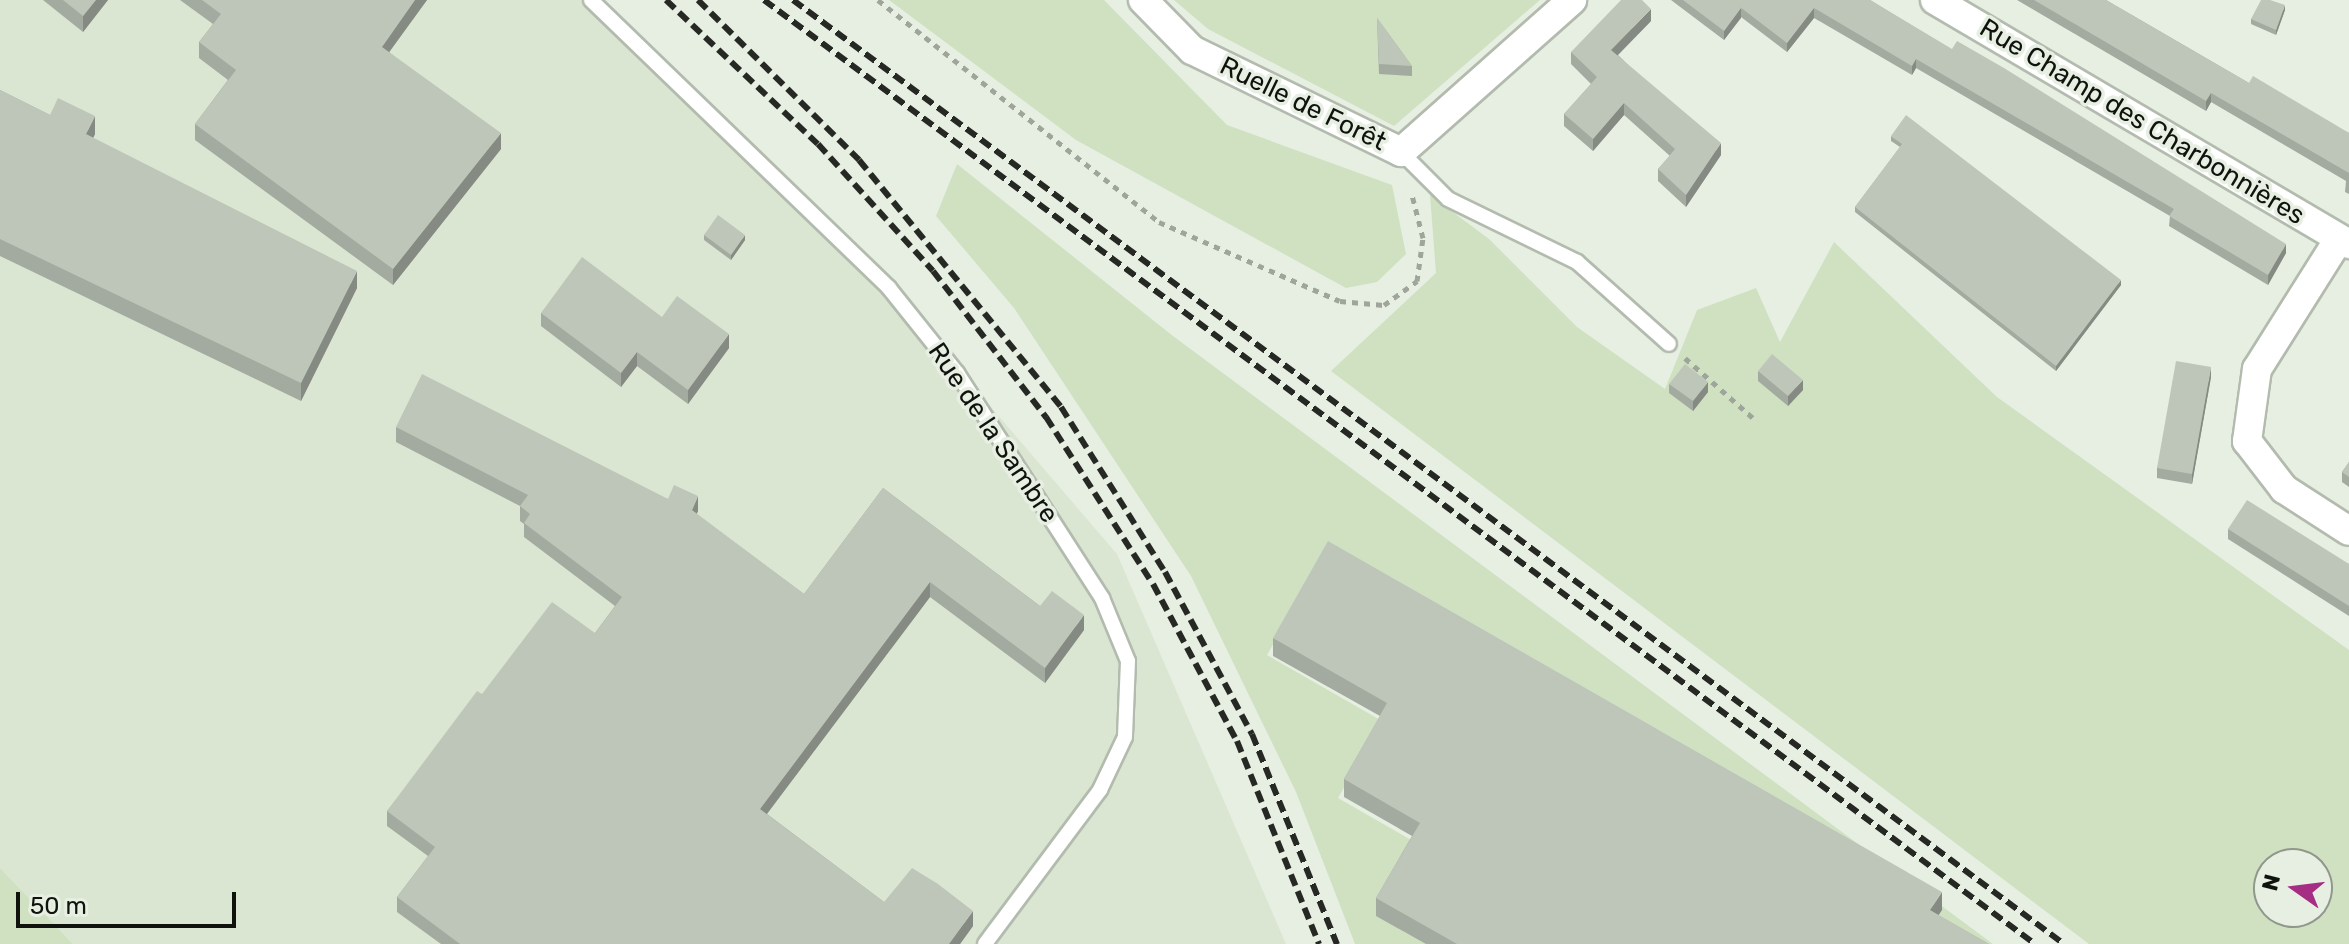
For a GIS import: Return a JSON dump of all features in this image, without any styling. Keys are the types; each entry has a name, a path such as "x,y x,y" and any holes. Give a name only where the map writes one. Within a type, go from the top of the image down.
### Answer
{"street":[{"name":"Ruelle de Forêt","path":"1143,0 1192,50 1401,152 1572,0"},
{"name":"Rue Champ des Charbonnières","path":"1935,0 2344,242"},
{"path":"2344,242 2257,369 2247,441 2284,489 2349,531"}],"lane":[{"name":"Rue de la Sambre","path":"591,0 889,288 983,413 1102,598 1128,661 1125,737 1100,790 985,944"},
{"path":"1401,152 1448,199 1577,262 1669,344"}],"path":[{"path":"878,0 1159,222 1340,301 1384,305 1417,281 1423,238 1401,152"},
{"path":"1669,344 1753,418"}],"shaded area":[{"path":"0,0 596,0 889,288 1117,554 1286,944 73,944 0,868"},
{"path":"889,0 1104,0 1227,125 1392,185 1406,254 1377,282 1346,288 1076,140"},
{"path":"1174,0 1540,0 1394,126 1208,29"},
{"path":"957,164 1173,336 1993,944 1962,944 1323,556 1267,655 1382,721 1338,798 1420,845 1432,944 1355,944 1296,792 1191,576 1014,308 936,216"},
{"path":"1430,195 1489,239 1577,327 1665,389 1697,310 1756,288 1780,342 1834,242 1997,397 2349,650 2349,944 2089,944 1331,371 1436,273"},
{"path":"0,868 73,944 0,944"}],"building":[{"path":"63,0 96,0 83,16"},
{"path":"202,0 415,0 382,47 501,133 393,269 195,124 236,70 199,42 221,14"},
{"path":"1621,0 1642,0 1651,9 1611,50 1721,143 1686,195 1658,169 1675,149 1624,103 1593,139 1564,114 1597,77 1571,52"},
{"path":"1683,0 1870,0 1952,49 1957,41 2004,68 2286,244 2268,275 2169,216 2174,209 1916,59 1912,66 1814,8 1787,43 1736,4 1741,8 1724,31"},
{"path":"2034,0 2106,0 2249,83 2253,76 2349,133 2349,173 2211,93 2206,101"},
{"path":"2261,0 2285,5 2276,30 2251,19"},
{"path":"1377,18 1412,66 1379,64"},
{"path":"0,90 50,115 58,98 95,116 86,134 357,271 301,383 0,239"},
{"path":"1906,115 2121,280 2056,366 1855,207 1902,144 1891,136"},
{"path":"718,215 745,235 731,255 704,235"},
{"path":"582,257 662,317 677,296 729,334 688,390 637,352 621,373 541,313"},
{"path":"1772,354 1803,380 1788,396 1758,371"},
{"path":"2176,361 2211,367 2192,474 2157,468"},
{"path":"1685,364 1708,382 1693,401 1669,384"},
{"path":"422,374 668,499 674,485 698,496 692,510 804,594 883,488 1040,606 1052,591 1084,615 1045,668 930,582 760,809 884,902 912,868 938,884 973,911 949,944 460,944 397,897 435,847 387,811 477,691 482,694 552,602 595,633 622,597 524,523 530,514 520,506 528,495 396,427"},
{"path":"2349,462 2349,477 2342,472"},
{"path":"2247,500 2349,564 2349,606 2228,529"},
{"path":"1328,541 1942,892 1930,910 1989,944 1457,944 1376,898 1420,823 1344,779 1387,703 1273,638"}],"railway":[{"path":"666,0 818,144 933,271 1046,417 1153,584 1237,741 1319,944"},
{"path":"698,0 859,160 1061,407 1165,572 1252,734 1337,944"},
{"path":"764,0 2035,944"},
{"path":"793,0 2064,944"}]}
